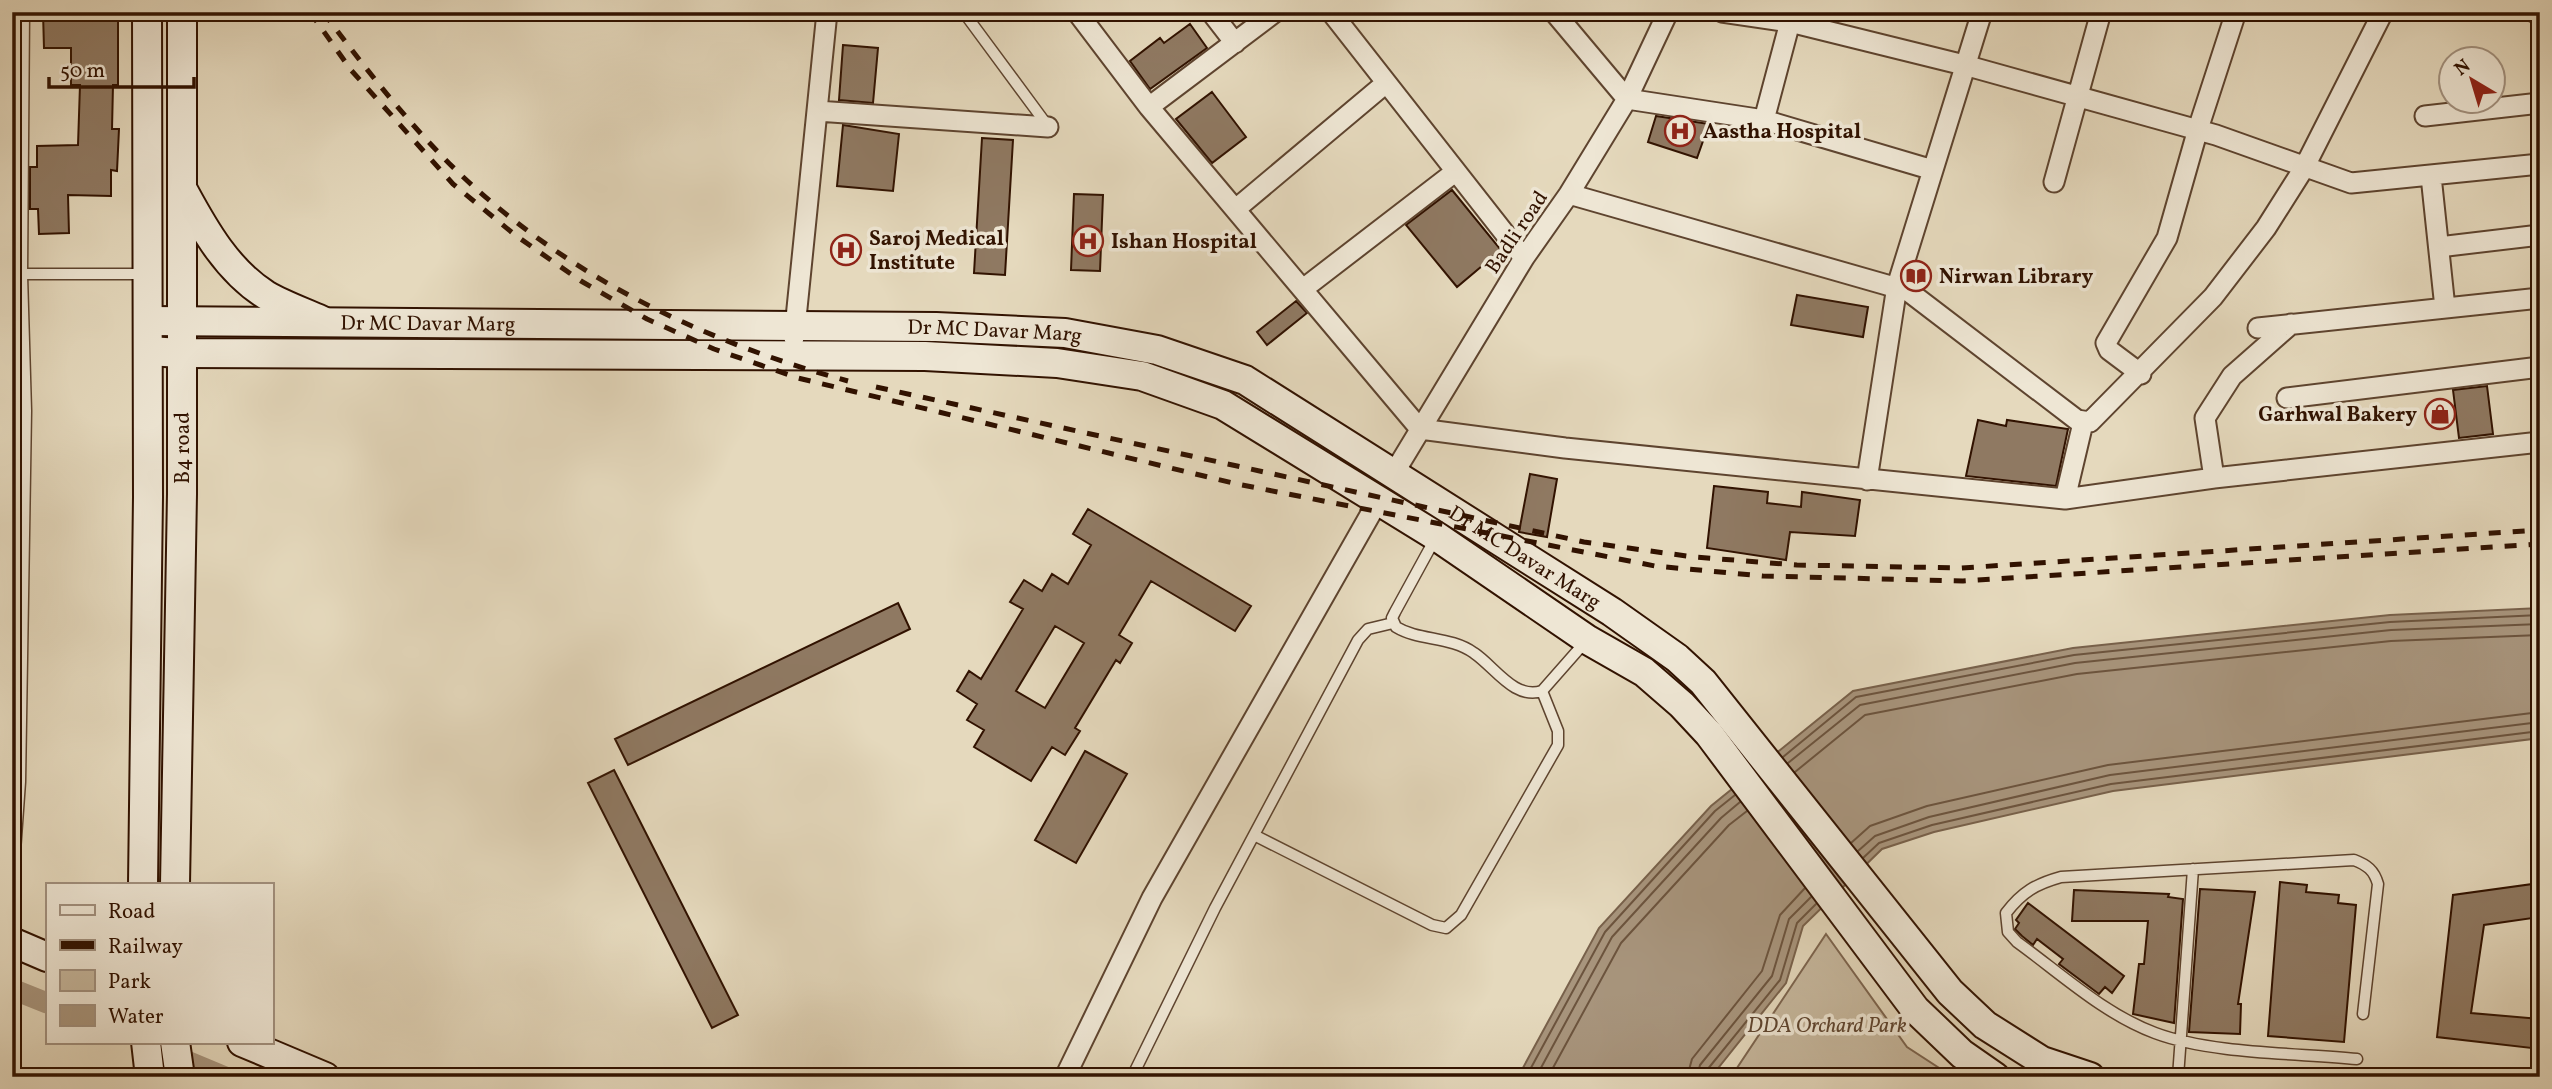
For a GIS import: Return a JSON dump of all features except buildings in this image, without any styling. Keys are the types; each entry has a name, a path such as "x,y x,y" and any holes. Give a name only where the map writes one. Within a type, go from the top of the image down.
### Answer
{"street":[{"name":"B4 road","path":"143,883 148,351 147,12"},
{"name":"B4 road","path":"175,883 182,323 182,12"},
{"path":"792,355 827,12"},
{"path":"1077,12 1149,107 1237,208 1420,429 1867,480 2065,499 2214,478 2540,442"},
{"path":"1211,12 1235,43"},
{"path":"1149,107 1275,12"},
{"path":"1331,12 1524,258"},
{"path":"1555,12 1627,99 1764,120 1933,170"},
{"name":"Badli road","path":"1394,473 1524,258 1569,194 1627,99 1668,12"},
{"path":"1722,12 1790,22 1968,66 2198,129 2304,168 2358,184 2540,164"},
{"path":"1867,480 1897,286 1968,66 1982,12"},
{"path":"2054,182 2101,12"},
{"path":"2141,374 2109,350 2106,342 2167,237 2236,12"},
{"path":"2083,423 2095,419 2141,374 2213,297 2266,228 2304,168 2383,12"},
{"path":"2534,12 2540,14"},
{"path":"1764,120 1790,22"},
{"path":"1237,208 1386,83"},
{"path":"2425,116 2540,103"},
{"path":"817,111 1048,127"},
{"path":"1303,289 1455,172"},
{"path":"2431,176 2445,308"},
{"path":"182,187 203,229 237,273 266,295 329,324"},
{"path":"1569,194 1897,286 1920,298 2083,423"},
{"path":"2438,247 2540,235"},
{"path":"2258,328 2540,298"},
{"name":"Dr MC Davar Marg","path":"148,321 936,327 1065,334 1157,350 1245,380 1626,621 1677,658 1703,682 1719,725"},
{"path":"2214,478 2206,418 2232,376 2291,324"},
{"path":"148,351 925,356 1044,362 1142,376 1223,405 1436,536 1596,645 1644,672 1682,705 1719,725 1872,890 1950,992 1985,1026 2042,1061 2090,1077"},
{"path":"2287,398 2540,367"},
{"path":"2065,499 2083,423"},
{"path":"1065,1077 1152,898 1378,500"},
{"path":"1596,645 1626,621"},
{"path":"1719,725 1843,912 1916,1009 1962,1054 1995,1077"},
{"path":"12,942 46,957"},
{"path":"146,1044 150,1077"},
{"path":"175,1044 180,1077"},
{"path":"247,1044 325,1077"}],"lane":[{"path":"13,879 26,411 17,274 24,98 24,12"},
{"path":"942,12 965,14 1048,127"},
{"path":"12,97 24,98"},
{"path":"17,274 148,274"},
{"path":"12,412 26,411"},
{"path":"1393,623 1395,612 1436,536"},
{"path":"1132,1077 1254,835 1358,640 1368,629 1393,623 1405,631 1463,646 1524,693 1542,691 1596,645"},
{"path":"1254,835 1432,925 1446,928 1461,915 1558,745 1558,731 1542,691"},
{"path":"2357,1059 2180,1039 2156,1033 2103,1004 2017,942 2008,932 2006,913 2019,896 2049,880 2354,860 2367,865 2376,875 2378,884 2363,1014"},
{"path":"2178,1077 2193,869"}],"green space":[{"name":"DDA Orchard Park","path":"1826,934 1907,1047 1953,1077 1731,1077"}],"water":[{"path":"2540,608 2540,738 2113,791 1934,832 1882,849 1803,926 1786,983 1711,1077 1518,1077 1599,928 1711,806 1853,691 2073,648 2390,615"}],"waterway":[{"path":"12,989 46,1003"},
{"path":"165,1052 225,1077"}],"railway":[{"path":"310,12 351,70 453,184 515,235 581,281 647,319 714,349 798,378 1237,484 1655,566 1763,576 1963,581 2540,544"},
{"path":"323,12 388,96 441,155 502,211 546,244 641,302 691,326 742,347 848,381"},
{"path":"876,387 1584,542 1694,557 1797,565 1961,568 2540,530"}],"place":[{"name":"Aastha Hospital","path":"1680,131"},
{"name":"Ishan Hospital","path":"1088,241"},
{"name":"Saroj Medical Institute","path":"846,250"},
{"name":"Nirwan Library","path":"1916,276"},
{"name":"Garhwal Bakery","path":"2440,414"}]}
